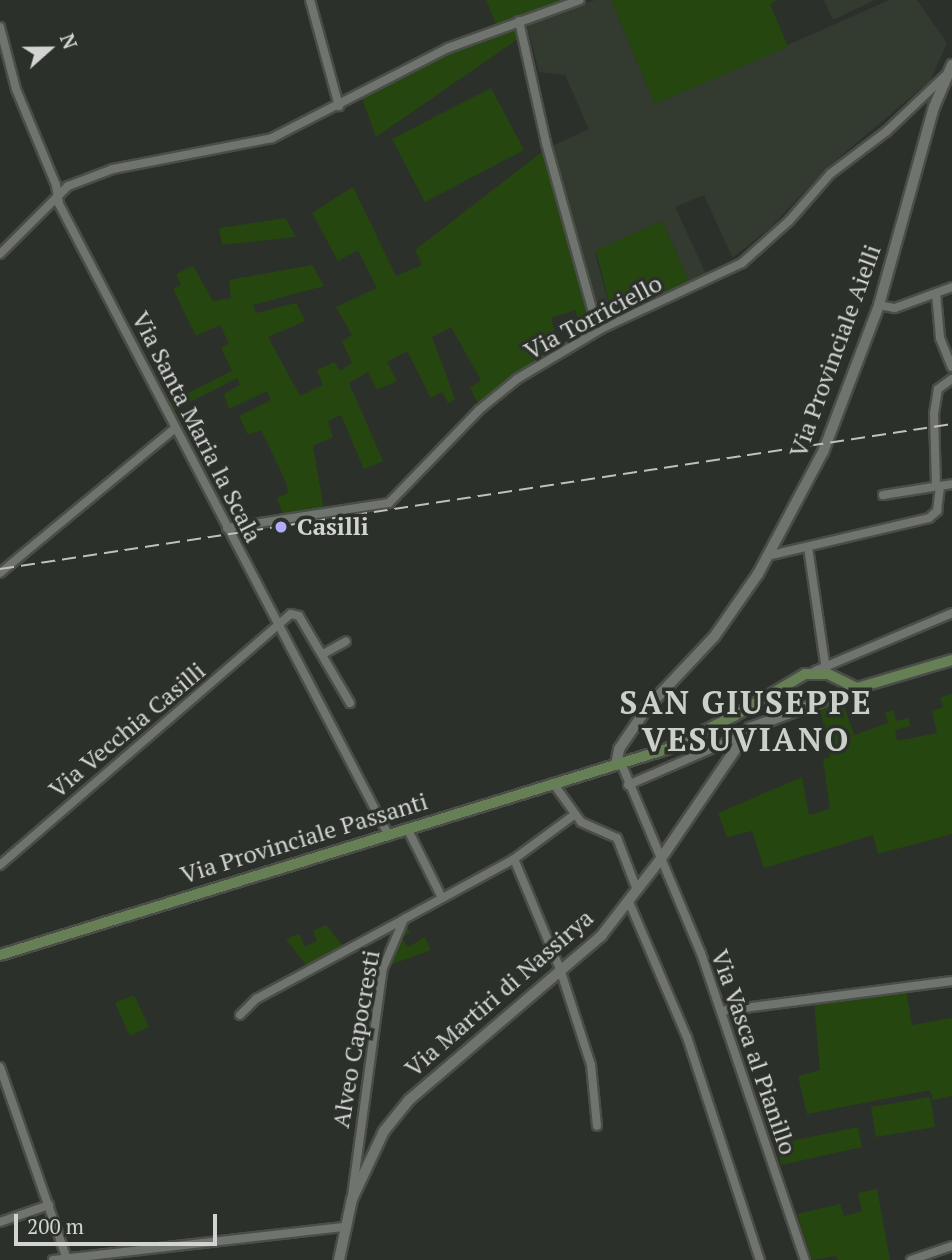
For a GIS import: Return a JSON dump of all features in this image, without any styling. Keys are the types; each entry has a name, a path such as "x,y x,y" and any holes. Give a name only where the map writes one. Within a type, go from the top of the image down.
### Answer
{"main road":[{"path":"815,671 857,688 952,660"},
{"name":"Via Provinciale Passanti","path":"0,955 619,764 689,739 815,671"}],"street":[{"path":"310,0 339,106"},
{"path":"0,254 57,193 113,169 272,138 448,48 580,0"},
{"name":"Via Torriciello","path":"519,21 546,143 596,323"},
{"name":"Via Santa Maria la Scala","path":"0,27 16,89 57,193 175,428 388,834"},
{"name":"Via Torriciello","path":"227,528 389,503 479,411 517,379 601,329 742,263 789,221 830,174 887,131 951,69"},
{"name":"Via Provinciale Aielli","path":"619,764 619,749 648,708 714,637 767,556 823,452 878,305 934,107 951,69"},
{"path":"878,305 895,308 952,287"},
{"path":"936,293 940,327 952,366"},
{"path":"940,327 952,327"},
{"path":"767,556 929,519 937,511 934,414 938,389 952,379"},
{"path":"0,573 175,428"},
{"path":"883,495 952,484"},
{"path":"808,547 825,663"},
{"path":"815,671 825,663 952,613"},
{"path":"278,623 291,614 299,616 350,703"},
{"name":"Via Vecchia Casilli","path":"0,865 278,623"},
{"path":"323,654 346,641"},
{"path":"628,785 743,734 754,726 857,688"},
{"name":"Via Martiri di Nassirya","path":"339,1260 343,1227 352,1199 384,1131 409,1100 601,936 660,860 743,734"},
{"name":"Via Vasca al Pianillo","path":"619,764 721,1012 805,1260"},
{"path":"553,783 574,815 587,826 617,838 637,890"},
{"path":"240,1015 256,999 514,859 574,815"},
{"path":"407,828 442,898"},
{"path":"514,859 559,970 591,1065 597,1126"},
{"path":"629,902 687,1037 760,1260"},
{"name":"Alveo Capocresti","path":"352,1199 383,968 404,919"},
{"path":"721,1012 952,981"},
{"path":"0,1067 66,1256"},
{"path":"0,1222 50,1205"},
{"path":"53,1260 66,1256 343,1227"},
{"path":"911,1260 952,1246"}],"shaded area":[{"path":"595,0 611,0 655,104 889,0 917,0 947,43 930,81 828,167 769,229 736,255 732,257 704,195 675,207 706,274 689,281 662,221 595,254 613,318 601,324 552,146 589,129 565,75 539,72 527,24"},
{"path":"824,0 872,0 873,1 833,20"}],"green space":[{"path":"486,0 573,0 496,24"},
{"path":"611,0 777,0 770,4 788,47 655,104"},
{"path":"514,28 518,39 376,137 362,98 450,52"},
{"path":"491,88 524,150 425,202 392,139"},
{"path":"542,152 593,329 582,335 575,310 551,318 559,349 479,405 470,388 481,380 451,327 432,337 455,399 448,403 442,392 431,398 407,351 387,362 397,381 377,390 368,372 349,383 383,461 364,469 341,415 328,421 333,437 313,446 324,510 284,517 277,498 288,493 286,482 261,430 248,435 239,416 271,400 267,391 229,409 224,394 240,385 237,378 172,411 168,403 232,371 221,348 229,343 220,325 196,336 173,289 181,285 176,274 193,266 213,301 231,298 229,280 312,265 324,286 253,305 256,313 296,303 305,321 268,337 300,396 323,385 317,370 334,362 340,371 352,363 342,341 352,335 336,307 377,288 358,250 338,261 312,213 353,187 396,276 422,265 415,250"},
{"path":"285,218 296,237 222,245 219,228"},
{"path":"662,221 689,281 613,318 596,250"},
{"path":"952,693 952,834 878,854 873,835 764,868 752,831 727,837 718,813 802,777 809,815 830,809 823,759 830,757 820,708 842,700 854,735 888,723 885,713 893,710 896,721 909,718 910,726 895,730 897,741 937,733 932,711 943,707 940,698"},
{"path":"326,925 343,946 309,969 286,939 299,934 305,947 317,941 313,931"},
{"path":"406,926 410,932 402,938 408,947 425,937 431,950 387,966"},
{"path":"906,989 912,1025 952,1018 952,1096 933,1100 930,1090 807,1114 798,1076 820,1070 814,1001"},
{"path":"134,995 149,1027 130,1036 115,1003"},
{"path":"930,1097 935,1127 876,1137 871,1107"},
{"path":"858,1127 862,1147 781,1165 777,1144"},
{"path":"877,1189 890,1260 838,1260 836,1256 812,1260 797,1214 840,1204 844,1216 862,1211 858,1193"}],"railway":[{"path":"0,569 952,424"}],"place":[{"name":"Casilli","path":"281,527"}],"district":[{"name":"SAN GIUSEPPE VESUVIANO","path":"746,722"}]}
